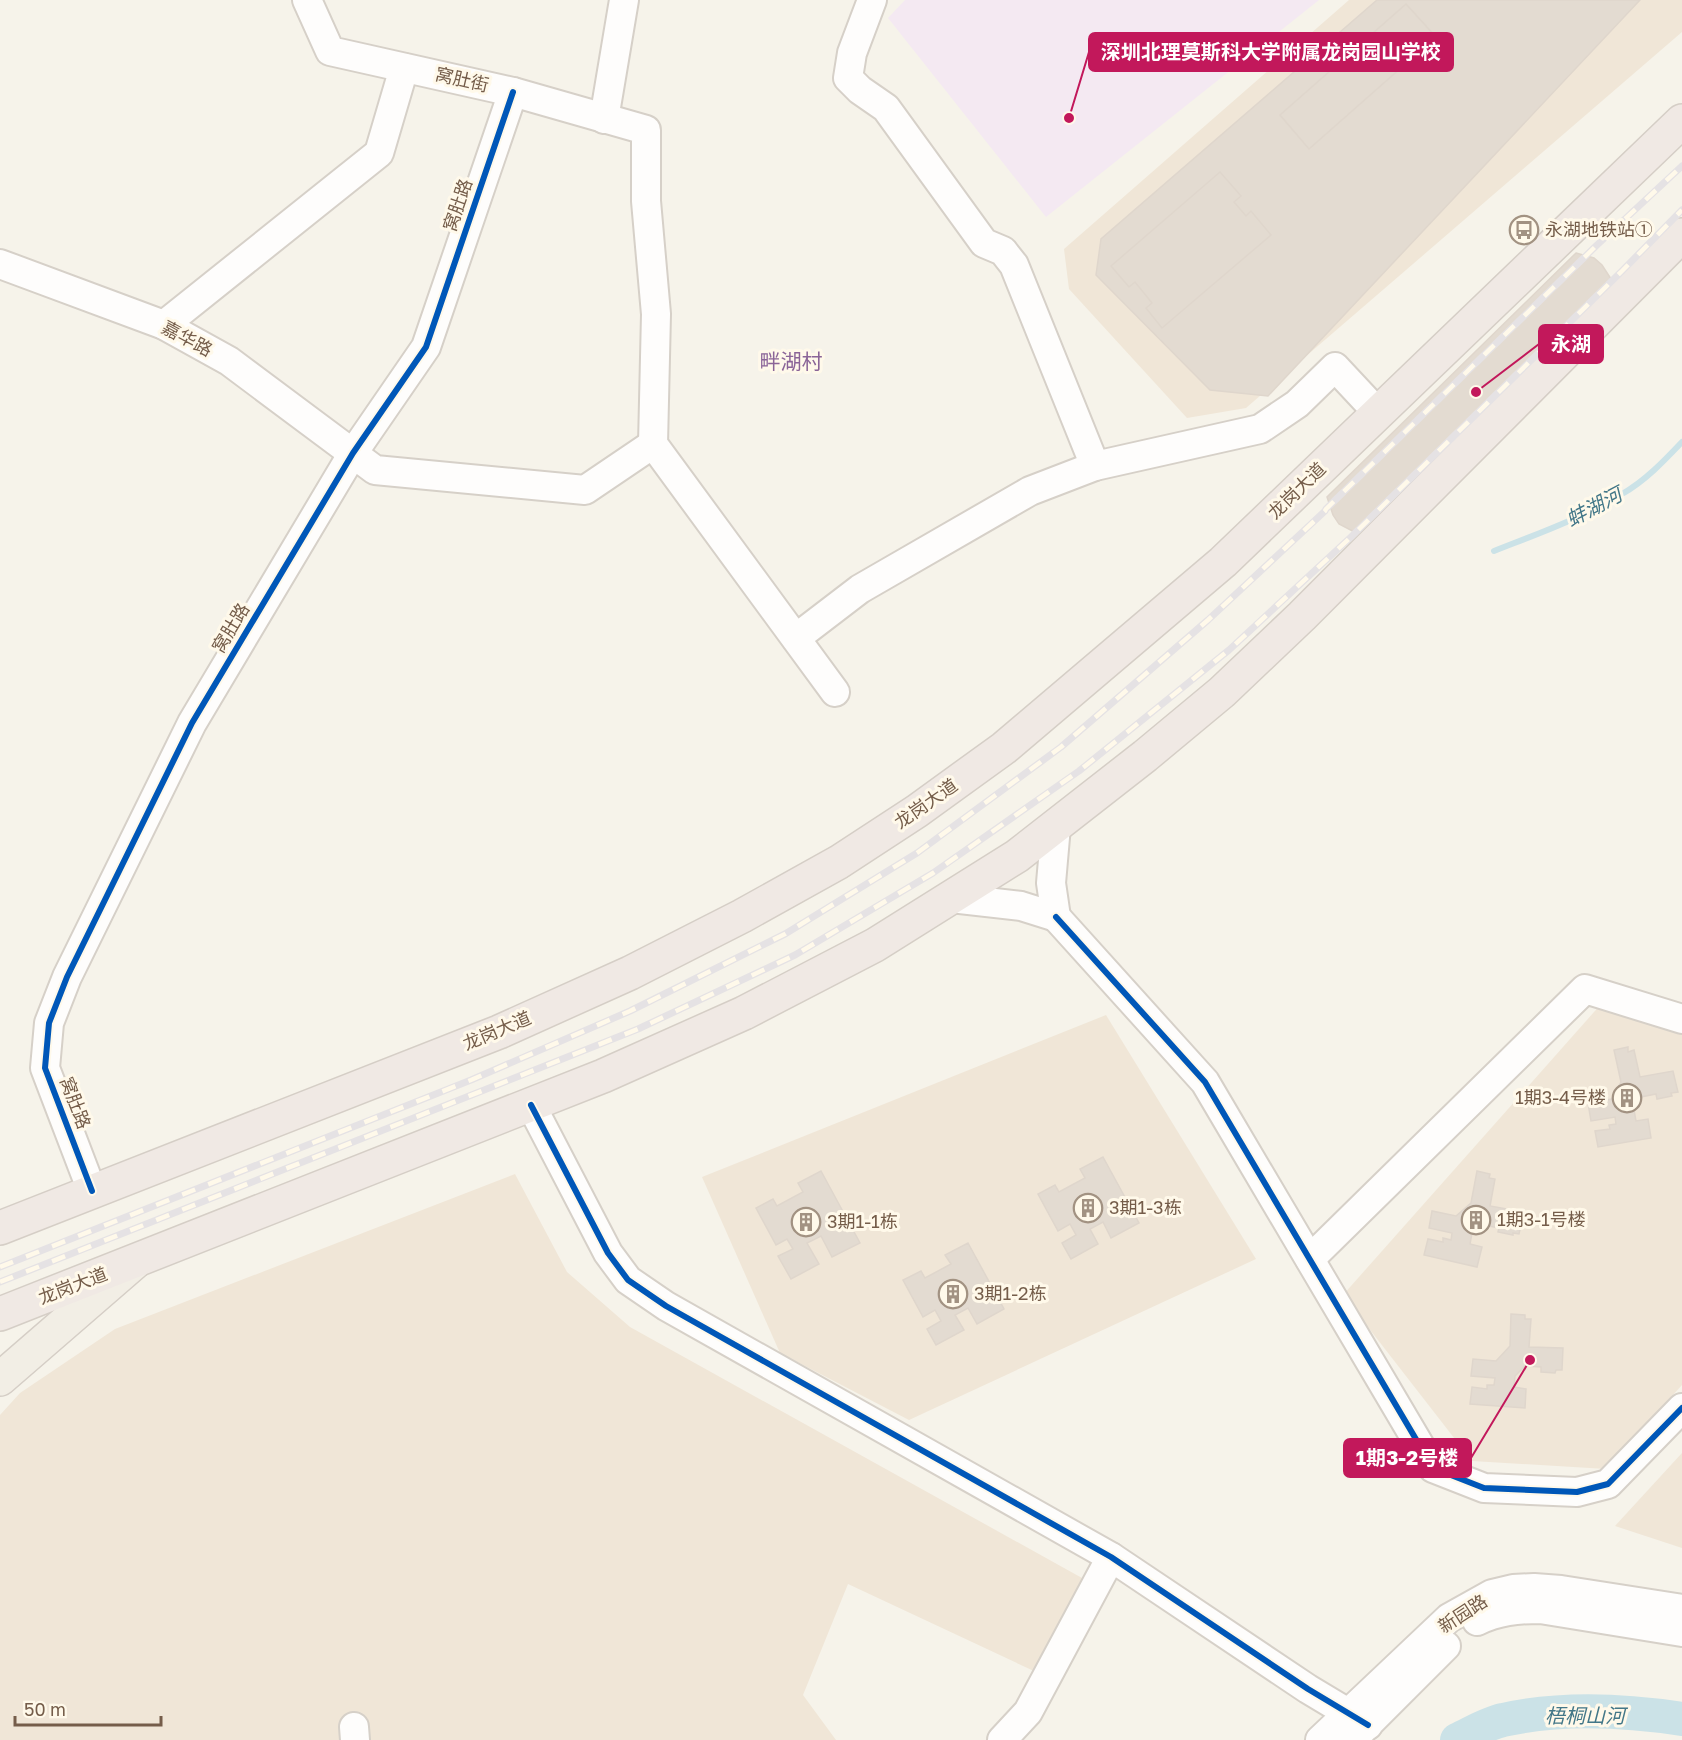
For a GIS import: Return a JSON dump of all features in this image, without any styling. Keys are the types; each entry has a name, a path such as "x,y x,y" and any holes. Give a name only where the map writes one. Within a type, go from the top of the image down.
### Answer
{"highway":[{"name":"龙岗大道","path":"0,1228 499,1032 630,973 742,916 838,862 917,811 1004,748 1223,562 1682,121"},
{"name":"龙岗大道","path":"0,1314 603,1076 744,1013 874,945 1017,856 1145,756 1222,692 1302,616 1682,235"}],"main road":[{"path":"0,1379 135,1262"}],"street":[{"name":"窝肚街","path":"307,0 330,51 513,92 646,130 646,201 656,314 653,444"},
{"path":"604,118 624,0"},
{"path":"872,0 852,53 848,78 860,90 886,108 984,243 1003,251 1014,266 1095,466"},
{"path":"164,326 379,153 404,68"},
{"name":"窝肚路","path":"92,1191 45,1068 49,1023 67,977 192,723 353,453 426,347 513,92"},
{"name":"嘉华路","path":"0,264 164,326 229,362 375,470 585,490 653,444"},
{"path":"796,638 860,589 1030,491 1095,466 1260,429 1297,404 1335,367 1378,413"},
{"path":"653,444 836,692"},
{"path":"1056,826 1051,883 1056,917"},
{"path":"951,897 1021,906 1056,917 1205,1082 1433,1468 1484,1488 1578,1492 1608,1484 1682,1408"},
{"path":"1310,1259 1585,989 1682,1019"},
{"path":"531,1105 608,1253 628,1280 666,1306 1111,1557 1308,1689 1356,1726"},
{"path":"1002,1740 1028,1712 1111,1557"},
{"name":"新园路","path":"1356,1726 1449,1618 1492,1594 1513,1589 1543,1588 1682,1609"},
{"name":"新园路","path":"1320,1740 1356,1726 1459,1632 1478,1620 1496,1613 1516,1609 1540,1609 1682,1632"}],"shaded area":[{"path":"905,0 1319,0 1046,217 888,18"},
{"path":"1349,0 1682,0 1682,32 1246,408 1187,418 1069,289 1064,249"},
{"path":"1602,1003 1682,1026 1682,1385 1606,1469 1472,1461 1343,1295"},
{"path":"1106,1015 1256,1259 909,1420 780,1353 702,1177"},
{"path":"515,1174 567,1272 630,1327 1082,1578 1036,1672 848,1584 803,1695 836,1740 0,1740 0,1415 20,1393 115,1329"},
{"path":"1682,1453 1682,1548 1615,1526"}],"building":[{"path":"1377,0 1640,0 1268,396 1210,390 1096,275 1101,239"},
{"path":"1406,4 1436,37 1309,149 1280,115"},
{"path":"1220,172 1241,196 1234,202 1246,216 1251,211 1271,235 1162,328 1146,308 1152,303 1135,282 1129,287 1111,266"},
{"path":"1576,253 1594,258 1602,265 1613,282 1364,537 1339,524 1333,515 1327,497"},
{"name":"1期3-4号楼","path":"1628,1047 1628,1052 1634,1050 1640,1077 1673,1071 1678,1092 1671,1093 1672,1096 1657,1099 1656,1094 1641,1097 1634,1110 1636,1121 1648,1119 1651,1138 1598,1147 1595,1131 1610,1129 1609,1125 1616,1124 1615,1117 1591,1121 1588,1103 1612,1099 1621,1082 1614,1050"},
{"name":"3期1-3栋","path":"1103,1157 1139,1223 1111,1238 1103,1222 1090,1229 1098,1244 1071,1259 1062,1243 1076,1235 1070,1224 1058,1231 1038,1194 1055,1185 1059,1192 1085,1178 1080,1169"},
{"name":"3期1-1栋","path":"821,1171 860,1243 832,1257 821,1236 807,1243 819,1264 791,1279 778,1256 793,1249 787,1239 776,1245 756,1208 773,1199 777,1206 803,1192 798,1183"},
{"name":"1期3-1号楼","path":"1477,1171 1490,1174 1489,1178 1495,1179 1490,1206 1524,1212 1519,1234 1498,1232 1499,1228 1484,1225 1472,1233 1470,1244 1482,1247 1477,1267 1424,1255 1428,1239 1443,1242 1443,1238 1451,1240 1452,1233 1429,1228 1432,1211 1456,1216 1471,1203"},
{"name":"3期1-2栋","path":"968,1243 1004,1309 977,1324 968,1308 955,1315 964,1330 936,1345 927,1329 941,1321 935,1310 923,1317 903,1280 921,1271 925,1278 951,1264 945,1255"},
{"path":"1511,1314 1525,1315 1525,1319 1531,1319 1529,1347 1563,1348 1562,1370 1556,1370 1555,1373 1541,1372 1541,1367 1525,1366 1515,1376 1514,1387 1526,1389 1525,1408 1470,1404 1472,1387 1487,1389 1487,1385 1494,1385 1495,1378 1471,1376 1473,1359 1496,1361 1510,1346"}],"waterway":[{"name":"蚌湖河","path":"1494,551 1607,503 1646,477 1682,442"},
{"name":"梧桐山河","path":"1457,1740 1497,1721 1547,1713 1615,1712 1682,1719"}],"railway":[{"path":"0,1267 471,1080 630,1011 785,934 917,853 1061,747 1208,620 1325,511 1597,245 1682,166"},
{"path":"0,1282 638,1029 795,955 933,873 1079,771 1229,650 1351,537 1682,210"}],"cycle path":[{"path":"92,1191 45,1068 49,1023 67,977 192,723 353,453 426,347 513,92"},
{"path":"1056,917 1205,1082 1433,1468 1484,1488 1577,1492 1608,1484 1682,1408"},
{"path":"531,1105 608,1253 628,1280 666,1306 1111,1557 1308,1689 1368,1725"}],"place":[{"name":"深圳北理莫斯科大学附属龙岗园山学校","path":"1069,118"},
{"name":"永湖地铁站①","path":"1524,230"},
{"name":"永湖","path":"1476,392"},
{"name":"1期3-4号楼","path":"1627,1098"},
{"name":"3期1-3栋","path":"1088,1208"},
{"name":"1期3-1号楼","path":"1476,1220"},
{"name":"3期1-1栋","path":"806,1222"},
{"name":"3期1-2栋","path":"953,1294"},
{"name":"1期3-2号楼","path":"1530,1360"}],"district":[{"name":"畔湖村","path":"791,362"}]}
